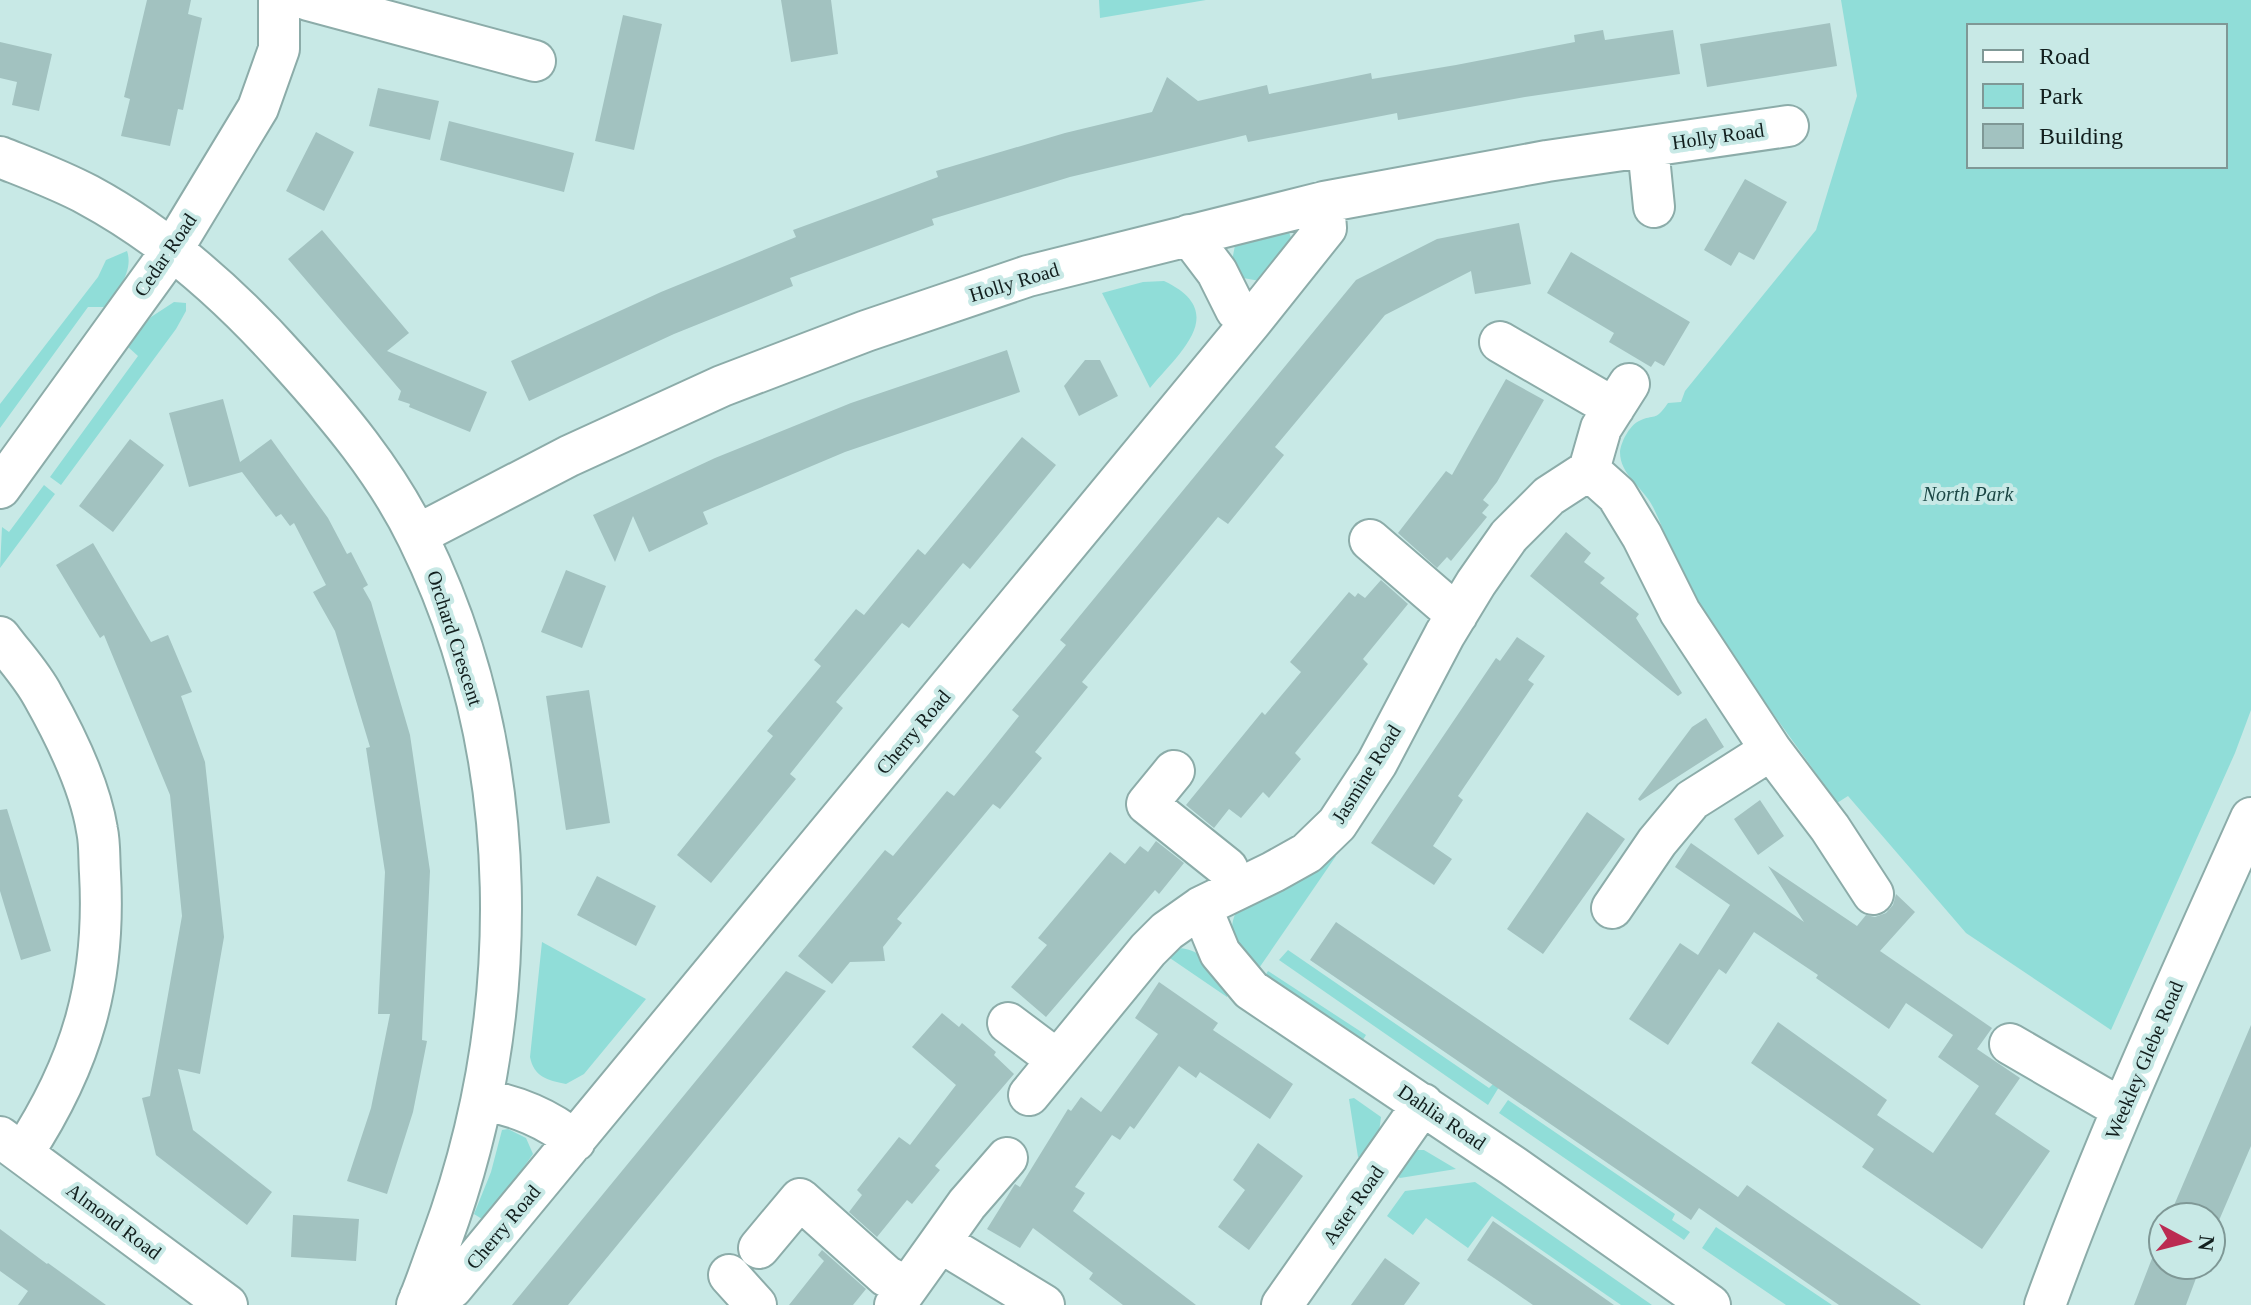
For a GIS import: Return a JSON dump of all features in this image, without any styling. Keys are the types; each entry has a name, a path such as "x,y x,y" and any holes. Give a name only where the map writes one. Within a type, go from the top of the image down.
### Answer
{"street":[{"name":"Cedar Road","path":"0,488 172,250 258,108 279,49 279,0"},
{"path":"308,0 535,61"},
{"name":"Holly Road","path":"417,535 569,456 722,386 866,331 1028,276 1324,202 1547,161 1788,126"},
{"name":"Holly Road","path":"1648,147 1654,207"},
{"name":"Orchard Crescent","path":"0,157 92,196 172,250 253,320 338,415 385,481 417,535 440,586 465,659 484,730 501,855 501,941 494,1021 482,1100 461,1186 418,1301"},
{"name":"Cherry Road","path":"418,1301 452,1288 1251,322 1326,228 1324,202"},
{"path":"1189,235 1217,272 1236,310 1251,322"},
{"path":"1500,342 1622,396 1601,428 1589,470 1617,495 1642,536 1680,612 1771,750 1830,828 1873,894"},
{"name":"Jasmine Road","path":"1029,1095 1056,1059 1167,931 1201,907 1307,853 1337,824 1377,763 1457,615 1509,536 1549,496 1589,470"},
{"path":"1370,540 1457,615"},
{"path":"0,637 42,694 78,766 97,830 102,901 97,976 82,1039 54,1104 11,1145"},
{"path":"1612,908 1657,842 1692,800 1771,750"},
{"path":"1174,771 1147,804 1227,868 1236,889"},
{"name":"Weekley Glebe Road","path":"2045,1305 2094,1174 2251,818"},
{"name":"Dahlia Road","path":"1201,907 1220,953 1251,990 1423,1104 1710,1305"},
{"path":"1008,1023 1056,1059"},
{"path":"2010,1044 2122,1109"},
{"path":"482,1100 505,1104 545,1121 575,1141"},
{"name":"Aster Road","path":"1282,1305 1423,1104"},
{"name":"Almond Road","path":"11,1145 227,1305"},
{"path":"759,1248 800,1199 886,1276 901,1296 967,1204 1007,1158"},
{"path":"940,1242 1044,1305"},
{"path":"729,1275 756,1305"}],"green space":[{"path":"1099,0 1206,0 1100,18"},
{"name":"North Park","path":"1841,0 2251,0 2251,710 2235,753 2111,1030 1966,933 1848,796 1837,803 1707,618 1679,571 1653,507 1621,460 1622,444 1632,427 1657,415 1668,403 1681,402 1685,391 1816,230 1857,96"},
{"path":"1289,232 1292,241 1260,281 1243,278 1232,261 1235,245"},
{"path":"127,251 126,273 107,307 88,307 0,428 0,404 98,277 106,260"},
{"path":"1164,281 1184,293 1194,306 1196,319 1193,333 1185,346 1150,388 1102,293 1143,282"},
{"path":"174,302 186,303 186,311 176,329 61,485 50,477 138,356 127,346 151,317"},
{"path":"44,485 55,494 0,568 2,527 9,532"},
{"path":"1329,856 1336,856 1257,971 1242,957 1234,941 1233,923 1240,905"},
{"path":"542,942 646,999 584,1074 566,1084 538,1073 530,1057"},
{"path":"1180,948 1197,953 1209,962 1230,989 1227,997 1164,954"},
{"path":"1288,950 1489,1088 1494,1083 1499,1087 1488,1105 1279,960"},
{"path":"1268,971 1366,1035 1359,1046 1262,980"},
{"path":"1354,1098 1381,1117 1378,1140 1364,1161 1358,1157 1349,1099"},
{"path":"1508,1100 1675,1214 1672,1220 1690,1232 1684,1240 1499,1113"},
{"path":"508,1129 526,1138 533,1154 489,1216 482,1219 474,1214 491,1172 502,1130"},
{"path":"1424,1150 1456,1169 1400,1178 1393,1173 1409,1154"},
{"path":"1475,1182 1652,1305 1621,1305 1492,1216 1468,1248 1426,1218 1413,1235 1387,1216 1405,1191"},
{"path":"1716,1227 1832,1305 1786,1305 1702,1248"}],"building":[{"path":"147,0 191,0 188,14 202,18 183,110 178,109 170,146 121,136 130,99 124,97"},
{"path":"781,0 831,0 838,54 791,62"},
{"path":"623,15 662,24 634,150 595,141"},
{"path":"1830,23 1837,66 1707,87 1700,44"},
{"path":"1603,30 1605,40 1673,30 1680,74 1398,120 1397,113 1248,142 1246,135 1070,177 932,219 934,225 790,278 793,286 674,334 529,401 511,361 661,292 796,237 793,230 938,177 936,171 1065,133 1152,112 1167,77 1198,101 1267,85 1269,94 1371,73 1372,79 1456,65 1575,42 1574,35"},
{"path":"0,42 52,54 39,111 12,105 17,82 0,78"},
{"path":"378,88 439,101 430,140 369,126"},
{"path":"449,121 574,153 564,192 440,160"},
{"path":"316,132 354,152 324,211 286,191"},
{"path":"1745,179 1787,202 1754,260 1739,252 1731,266 1704,250"},
{"path":"1519,223 1531,284 1475,294 1471,271 1385,315 1275,447 1284,455 1228,524 1218,517 1082,682 1088,687 1035,752 1042,758 1000,809 993,804 897,919 902,923 883,947 885,961 850,962 832,984 798,956 885,850 893,856 947,791 954,796 1019,716 1012,710 1066,645 1060,640 1356,280 1437,239"},
{"path":"322,230 409,333 387,351 487,392 470,432 398,400 401,391 288,259"},
{"path":"1571,252 1690,322 1664,366 1655,361 1651,367 1609,342 1614,333 1547,293"},
{"path":"1007,350 1020,392 845,452 703,512 708,524 649,552 633,516 615,562 593,515 715,458 851,403"},
{"path":"1085,360 1100,360 1118,396 1079,416 1064,386"},
{"path":"1506,379 1544,400 1497,482 1483,500 1489,505 1482,513 1487,517 1451,561 1447,557 1437,568 1398,533 1446,471 1452,475"},
{"path":"223,399 240,462 271,439 328,518 347,554 351,552 368,585 363,588 371,602 410,735 430,871 422,1040 427,1041 413,1112 387,1194 347,1181 371,1108 390,1014 378,1014 385,872 366,748 370,747 335,631 313,592 326,585 294,523 290,526 281,514 276,517 242,472 189,487 169,413"},
{"path":"1022,437 1056,465 970,569 963,563 909,628 902,623 836,702 843,708 790,774 796,779 711,883 677,855 773,736 767,731 821,666 814,660 856,609 864,615 918,549 925,555"},
{"path":"130,439 164,465 113,532 79,506"},
{"path":"1566,532 1591,553 1584,562 1605,578 1600,583 1639,614 1636,618 1682,693 1678,696 1530,576"},
{"path":"93,543 151,642 168,635 192,692 181,696 205,762 224,937 200,1074 178,1069 193,1130 272,1192 247,1225 156,1155 142,1098 150,1096 182,916 170,795 104,635 100,638 56,565"},
{"path":"566,570 606,586 582,648 541,632"},
{"path":"1381,580 1408,604 1363,659 1368,664 1295,753 1301,759 1269,798 1263,792 1241,818 1229,809 1214,828 1186,805 1262,712 1265,715 1301,672 1290,662 1349,592 1355,597 1358,593 1365,598"},
{"path":"1517,637 1545,656 1528,680 1534,684 1458,796 1463,800 1433,846 1452,859 1434,885 1371,843 1496,658 1500,661"},
{"path":"589,690 610,823 566,830 546,696"},
{"path":"1706,718 1724,747 1640,801 1638,799 1692,727"},
{"path":"1760,800 1784,836 1758,855 1734,819"},
{"path":"7,809 51,951 21,960 0,891 0,810"},
{"path":"1587,812 1625,839 1543,954 1507,929"},
{"path":"1156,841 1184,863 1159,894 1155,890 1046,1017 1011,987 1047,945 1038,938 1110,852 1125,864 1140,846 1148,852"},
{"path":"1691,843 1804,922 1768,866 1857,926 1866,915 1875,917 1886,913 1893,905 1896,894 1915,912 1880,951 1992,1028 1977,1049 2020,1078 1995,1114 2050,1151 1982,1249 1862,1167 1874,1149 1751,1063 1778,1022 1887,1100 1877,1115 1933,1153 1979,1086 1938,1057 1953,1035 1906,1003 1889,1029 1816,978 1818,975 1754,932 1726,974 1719,969 1668,1045 1629,1019 1680,943 1698,955 1730,905 1675,867"},
{"path":"597,876 656,906 636,946 577,915"},
{"path":"1336,922 1738,1197 1747,1185 1921,1305 1839,1305 1699,1208 1691,1220 1310,960"},
{"path":"786,971 826,991 568,1305 512,1305"},
{"path":"1159,982 1218,1023 1213,1030 1293,1084 1270,1119 1200,1072 1196,1078 1179,1066 1134,1129 1130,1126 1120,1140 1112,1135 1075,1187 1085,1193 1073,1211 1196,1305 1123,1305 1089,1279 1093,1273 1033,1228 1020,1248 987,1229 1015,1184 1020,1187 1068,1109 1071,1111 1081,1097 1101,1112 1158,1034 1135,1018"},
{"path":"942,1013 959,1027 962,1023 996,1052 994,1055 1014,1074 935,1166 940,1170 912,1204 907,1200 877,1237 849,1212 862,1195 857,1190 899,1137 910,1145 956,1085 912,1047"},
{"path":"2251,1025 2251,1146 2227,1202 2176,1201"},
{"path":"1258,1143 1303,1176 1249,1250 1218,1227 1245,1190 1233,1180"},
{"path":"293,1215 359,1219 356,1261 291,1257"},
{"path":"1493,1221 1614,1305 1533,1305 1467,1260"},
{"path":"0,1229 106,1305 18,1305 28,1291 0,1271"},
{"path":"822,1250 866,1289 853,1305 789,1305 824,1261 818,1255"},
{"path":"1385,1258 1420,1283 1404,1305 1351,1305"},
{"path":"2147,1271 2147,1281 2195,1281 2186,1305 2134,1305"}]}
